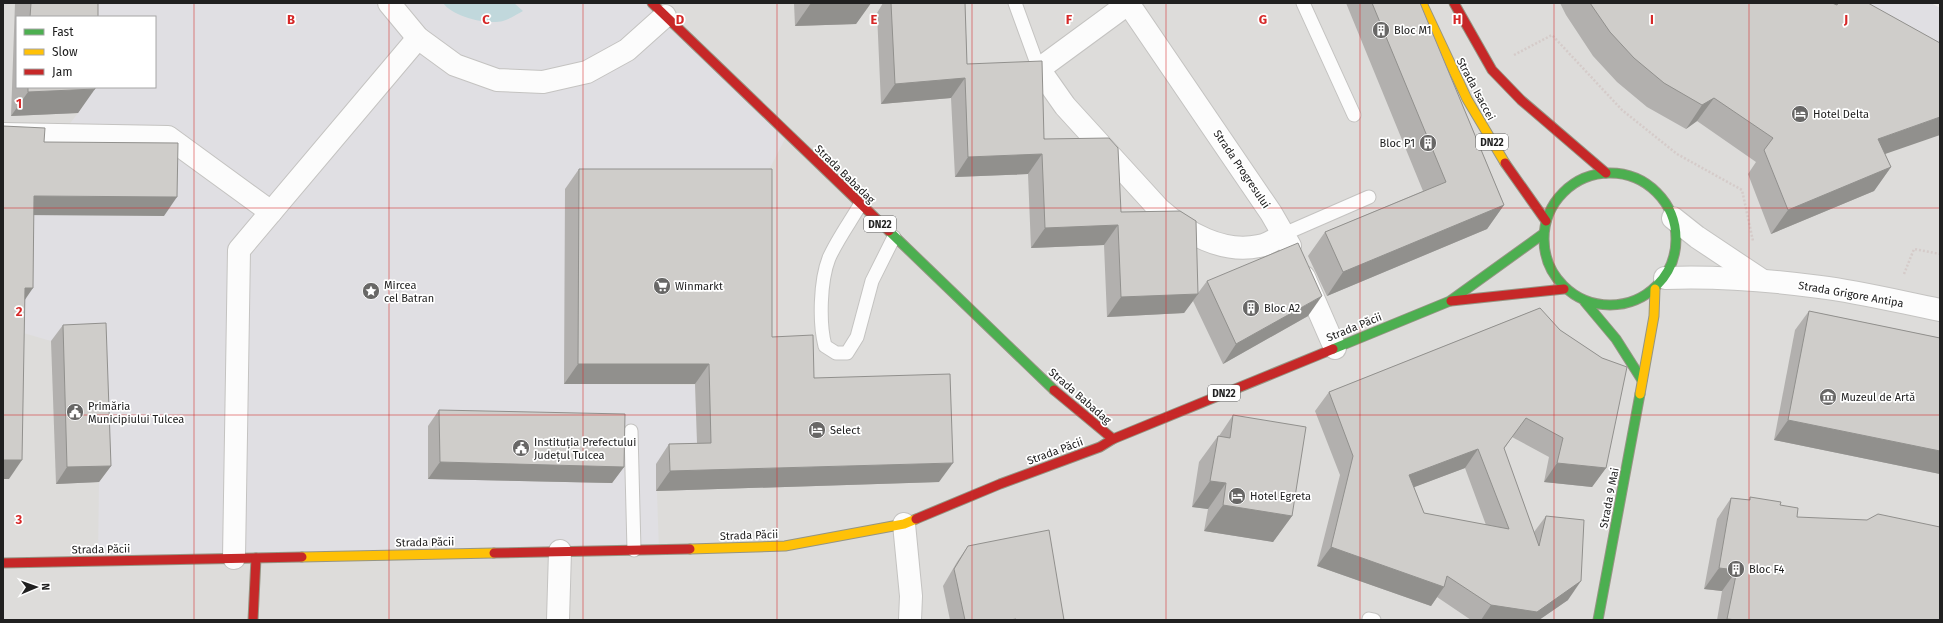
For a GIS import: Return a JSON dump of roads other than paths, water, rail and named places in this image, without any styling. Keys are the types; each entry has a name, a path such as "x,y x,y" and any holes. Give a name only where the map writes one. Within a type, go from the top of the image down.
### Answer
{"main road":[{"name":"Strada Isaccei","path":"1422,3 1447,59 1484,129 1517,182 1546,221"},
{"name":"Strada Isaccei","path":"1454,3 1478,48 1492,70 1521,100 1606,173"},
{"name":"Strada Babadag","path":"658,10 1046,383 1113,439"},
{"path":"1585,302 1609,307 1634,302 1660,284 1672,266 1676,252 1676,235 1673,218 1666,202 1654,189 1640,180 1623,174 1606,173 1590,176 1575,183 1562,193 1552,206 1546,221 1544,234 1545,254 1552,273 1564,289 1585,302 1607,326 1624,348 1642,380"},
{"name":"Strada Păcii","path":"3,563 785,546 904,524 1000,484 1100,447 1113,439 1450,301 1544,234"},
{"name":"Strada 9 Mai","path":"1598,620 1660,284"},
{"name":"Strada Păcii","path":"1450,301 1564,289"},
{"path":"253,620 256,558"}],"street":[{"path":"389,3 418,38 455,65 497,80 543,82 587,72 627,50 658,10"},
{"path":"1128,3 1039,69 1065,106 1159,209 1172,221 1214,244 1237,249 1261,246 1284,234"},
{"name":"Strada Progresului","path":"1128,3 1284,234 1312,293 1335,348"},
{"path":"234,558 239,250 418,38"},
{"path":"3,134 168,137 271,212"},
{"name":"Strada Grigore Antipa","path":"1673,218 1696,237 1762,280"},
{"name":"Strada Grigore Antipa","path":"1660,284 1700,277 1762,280 1822,287 1940,310"},
{"path":"904,524 911,596 910,620"},
{"path":"558,620 560,551"}],"lane":[{"path":"1015,3 1039,69"},
{"path":"1303,3 1354,115"},
{"path":"1284,234 1369,197"},
{"path":"860,205 829,259 822,297 821,331 825,346 836,353 847,353 857,337 872,281 894,237"},
{"path":"631,431 634,550"}],"water":[{"path":"443,3 514,3 523,11 503,21 488,22 462,16 448,8"}],"place":[{"name":"Bloc M1","path":"1381,30"},
{"name":"Hotel Delta","path":"1800,114"},
{"name":"Bloc P1","path":"1428,143"},
{"name":"Winmarkt","path":"662,286"},
{"name":"Mircea cel Batran","path":"371,291"},
{"name":"Bloc A2","path":"1251,308"},
{"name":"Muzeul de Artă","path":"1828,397"},
{"name":"Primăria Municipiului Tulcea","path":"75,412"},
{"name":"Select","path":"817,430"},
{"name":"Instituția Prefectului Județul Tulcea","path":"521,448"},
{"name":"Hotel Egreta","path":"1237,496"},
{"name":"Bloc F4","path":"1736,569"}]}
